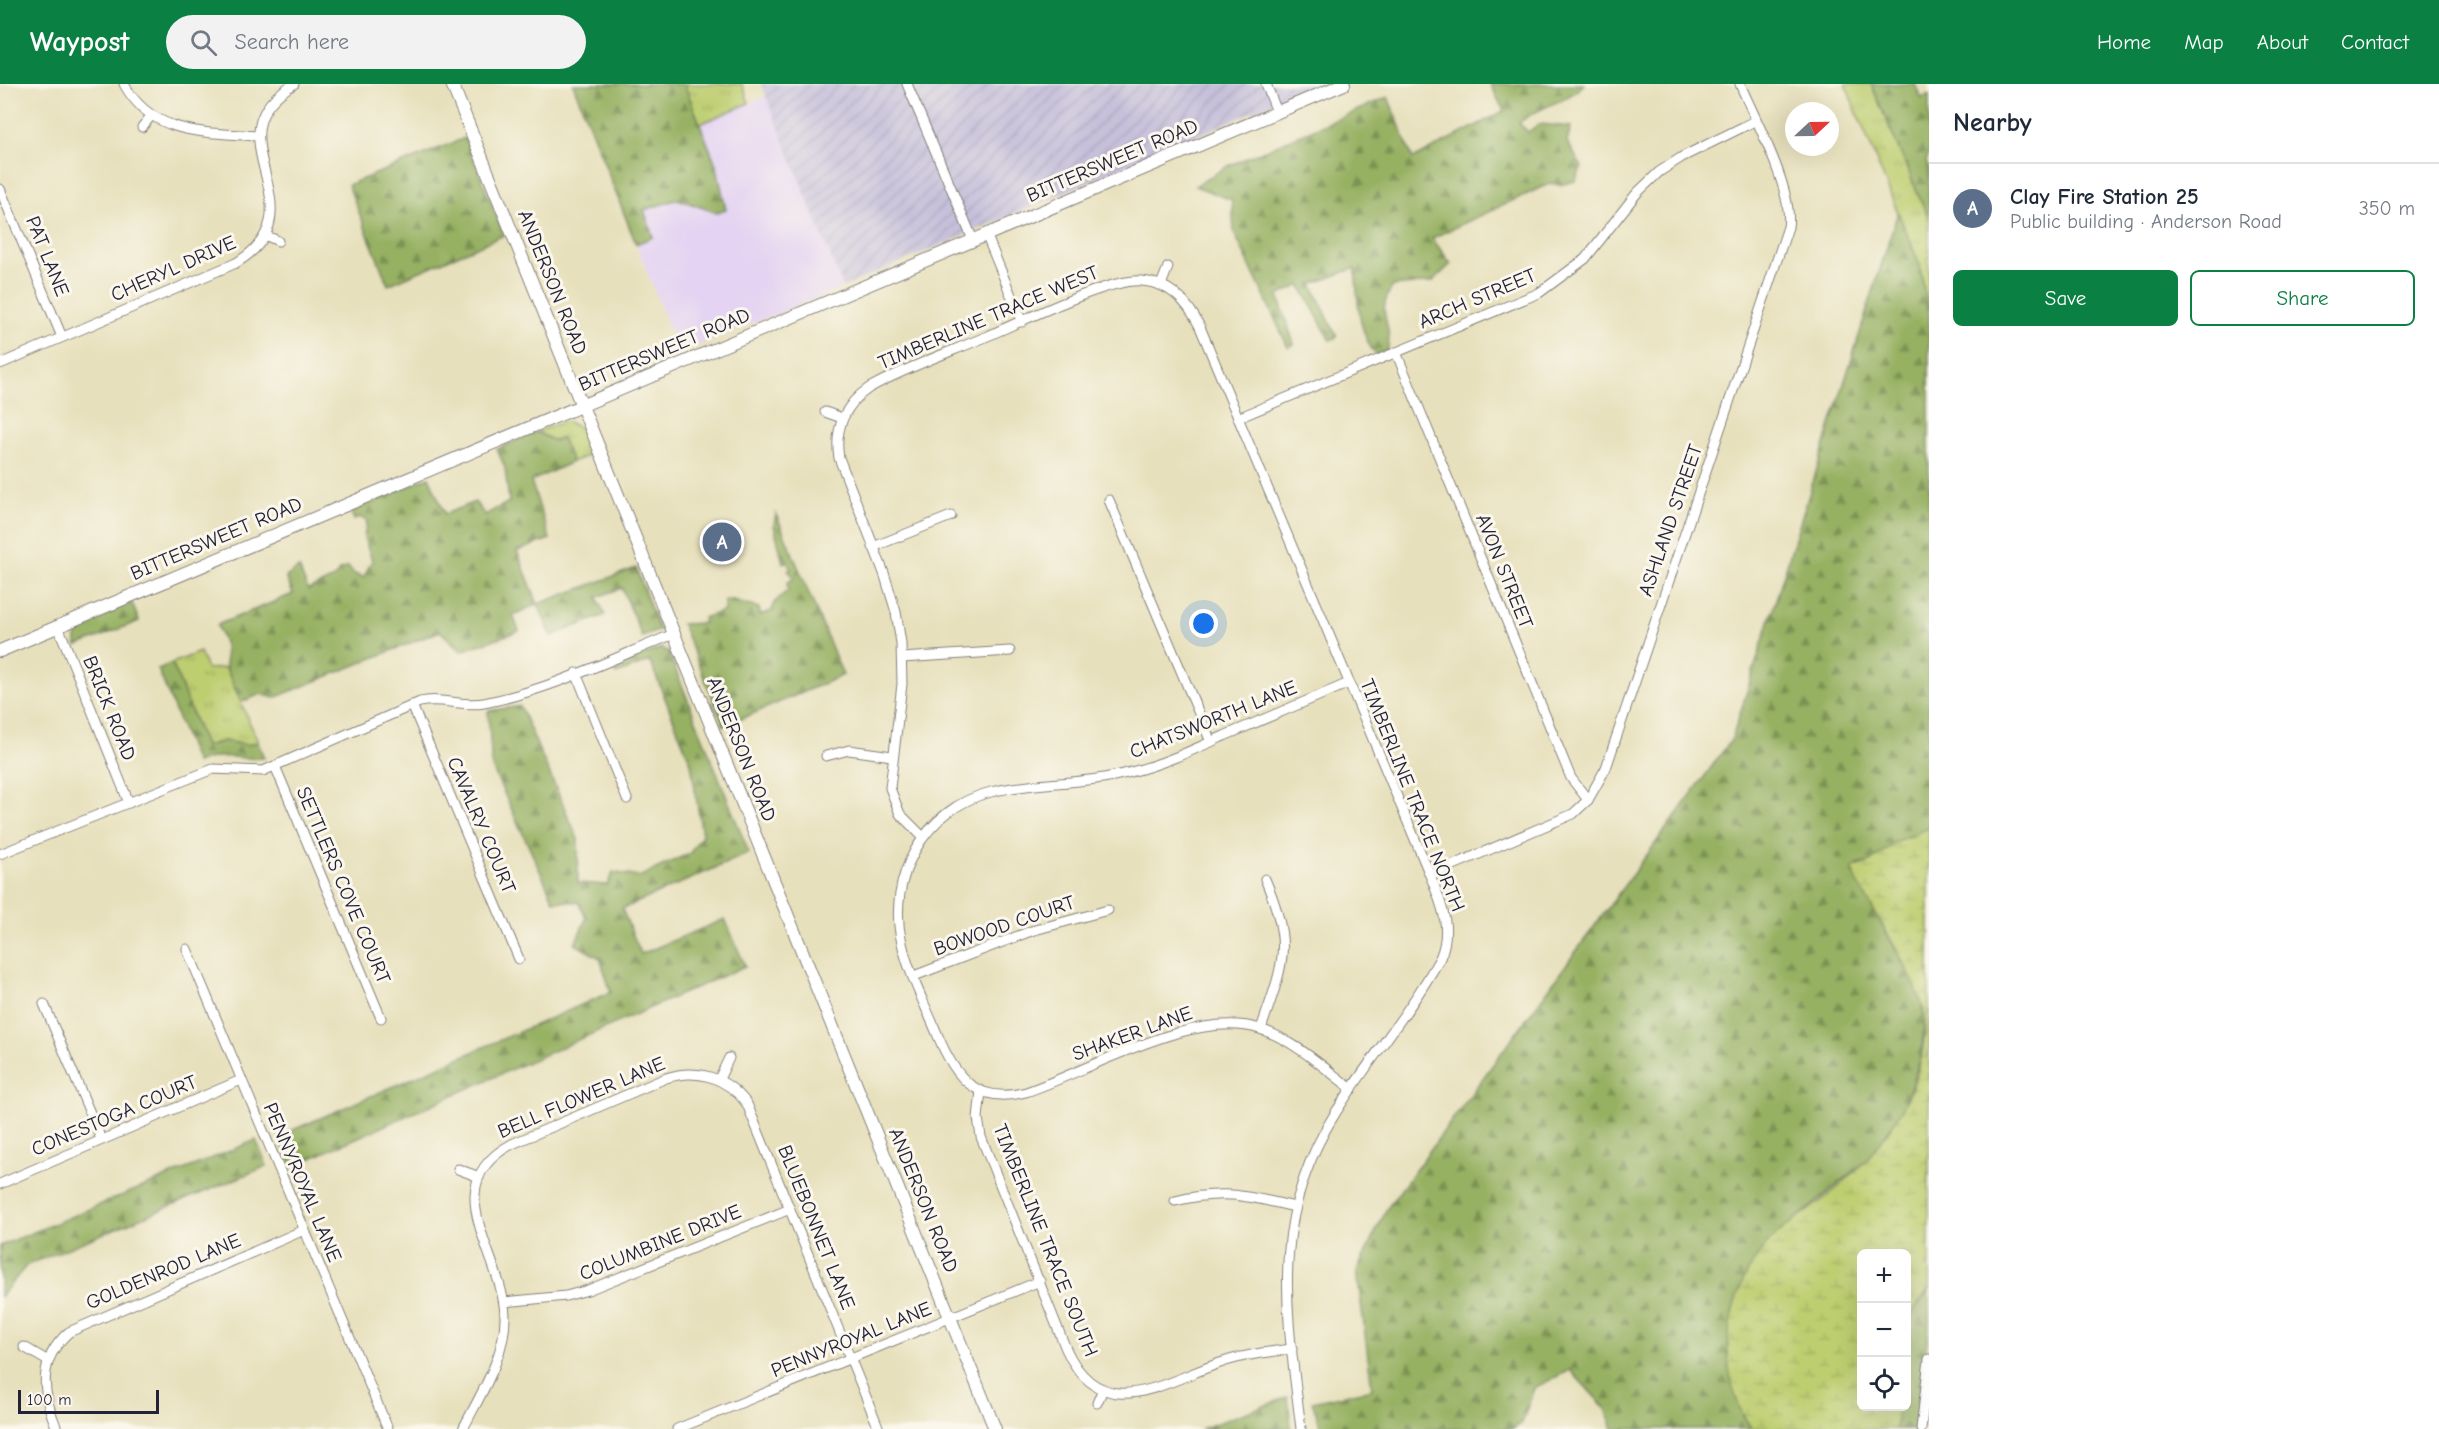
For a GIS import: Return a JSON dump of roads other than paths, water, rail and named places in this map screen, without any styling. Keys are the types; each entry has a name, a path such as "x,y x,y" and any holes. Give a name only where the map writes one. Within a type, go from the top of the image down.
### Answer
{"street":[{"path":"124,84 132,98 151,116 181,129 257,136 261,120 269,105 294,84"},
{"name":"ANDERSON ROAD","path":"452,84 995,1429"},
{"path":"907,84 973,240"},
{"path":"1266,84 1277,112"},
{"name":"BITTERSWEET ROAD","path":"0,651 1344,84"},
{"name":"ASHLAND STREET","path":"1430,875 1564,818 1587,800 1606,768 1790,217 1786,197 1740,84"},
{"path":"142,127 151,116"},
{"name":"ARCH STREET","path":"1238,418 1510,306 1551,285 1585,259 1637,193 1659,172 1682,157 1755,121"},
{"name":"CHERYL DRIVE","path":"0,364 236,263 255,250 265,235 272,217 272,196 261,162 257,136"},
{"name":"PAT LANE","path":"0,189 63,337"},
{"path":"986,234 1022,322"},
{"path":"265,235 278,241"},
{"path":"1161,285 1168,267"},
{"name":"TIMBERLINE TRACE WEST","path":"843,418 858,396 876,384 1022,322 1120,282 1141,280 1161,285"},
{"name":"TIMBERLINE TRACE NORTH","path":"1161,285 1179,296 1192,312 1430,875 1446,922 1443,952 1315,1149 1295,1207 1286,1271 1301,1429"},
{"name":"AVON STREET","path":"1396,352 1570,778 1587,800"},
{"path":"825,412 843,418 837,438 838,458 896,612 902,658 900,702 889,780 893,801 904,820 923,837 904,872 898,909 902,944 953,1069 967,1084 981,1091"},
{"path":"1109,500 1211,742"},
{"path":"873,547 951,516"},
{"name":"BRICK ROAD","path":"58,626 129,803"},
{"path":"0,854 213,769 252,772 275,766 412,705 436,700 462,704 482,703 530,692 674,634"},
{"path":"902,658 1010,651"},
{"path":"576,673 627,800"},
{"name":"CHATSWORTH LANE","path":"923,837 947,813 981,795 1001,790 1130,773 1211,742 1349,683"},
{"name":"CAVALRY COURT","path":"412,705 519,959"},
{"path":"826,756 849,750 892,756"},
{"name":"SETTLERS COVE COURT","path":"275,766 381,1018"},
{"path":"1261,1029 1280,973 1283,947 1278,908 1265,879"},
{"name":"BOWOOD COURT","path":"914,976 1031,931 1108,910"},
{"name":"PENNYROYAL LANE","path":"187,949 388,1429"},
{"path":"44,1004 101,1139"},
{"name":"SHAKER LANE","path":"981,1091 1006,1095 1026,1092 1190,1028 1228,1024 1261,1029 1296,1048 1352,1089"},
{"path":"721,1080 729,1058"},
{"name":"BELL FLOWER LANE","path":"463,1429 499,1354 505,1327 504,1302 496,1268 475,1213 474,1198 479,1177 494,1155 512,1144 666,1078 688,1073 721,1080"},
{"name":"CONESTOGA COURT","path":"0,1184 242,1080"},
{"name":"BLUEBONNET LANE","path":"721,1080 747,1104 879,1429"},
{"name":"TIMBERLINE TRACE SOUTH","path":"981,1091 978,1118 981,1137 1071,1359 1088,1380 1108,1391"},
{"path":"458,1169 479,1177"},
{"path":"1174,1201 1209,1193 1226,1193 1295,1207"},
{"name":"COLUMBINE DRIVE","path":"504,1302 566,1296 588,1290 790,1209"},
{"name":"GOLDENROD LANE","path":"48,1361 57,1343 76,1327 304,1230"},
{"name":"PENNYROYAL LANE","path":"677,1429 1040,1281"},
{"path":"24,1347 48,1361 44,1388 57,1429"},
{"path":"1097,1403 1108,1391 1147,1392 1230,1360 1292,1349"},
{"path":"1921,1429 1929,1359"}],"place":[{"name":"Clay Fire Station 25","path":"722,542"}]}
